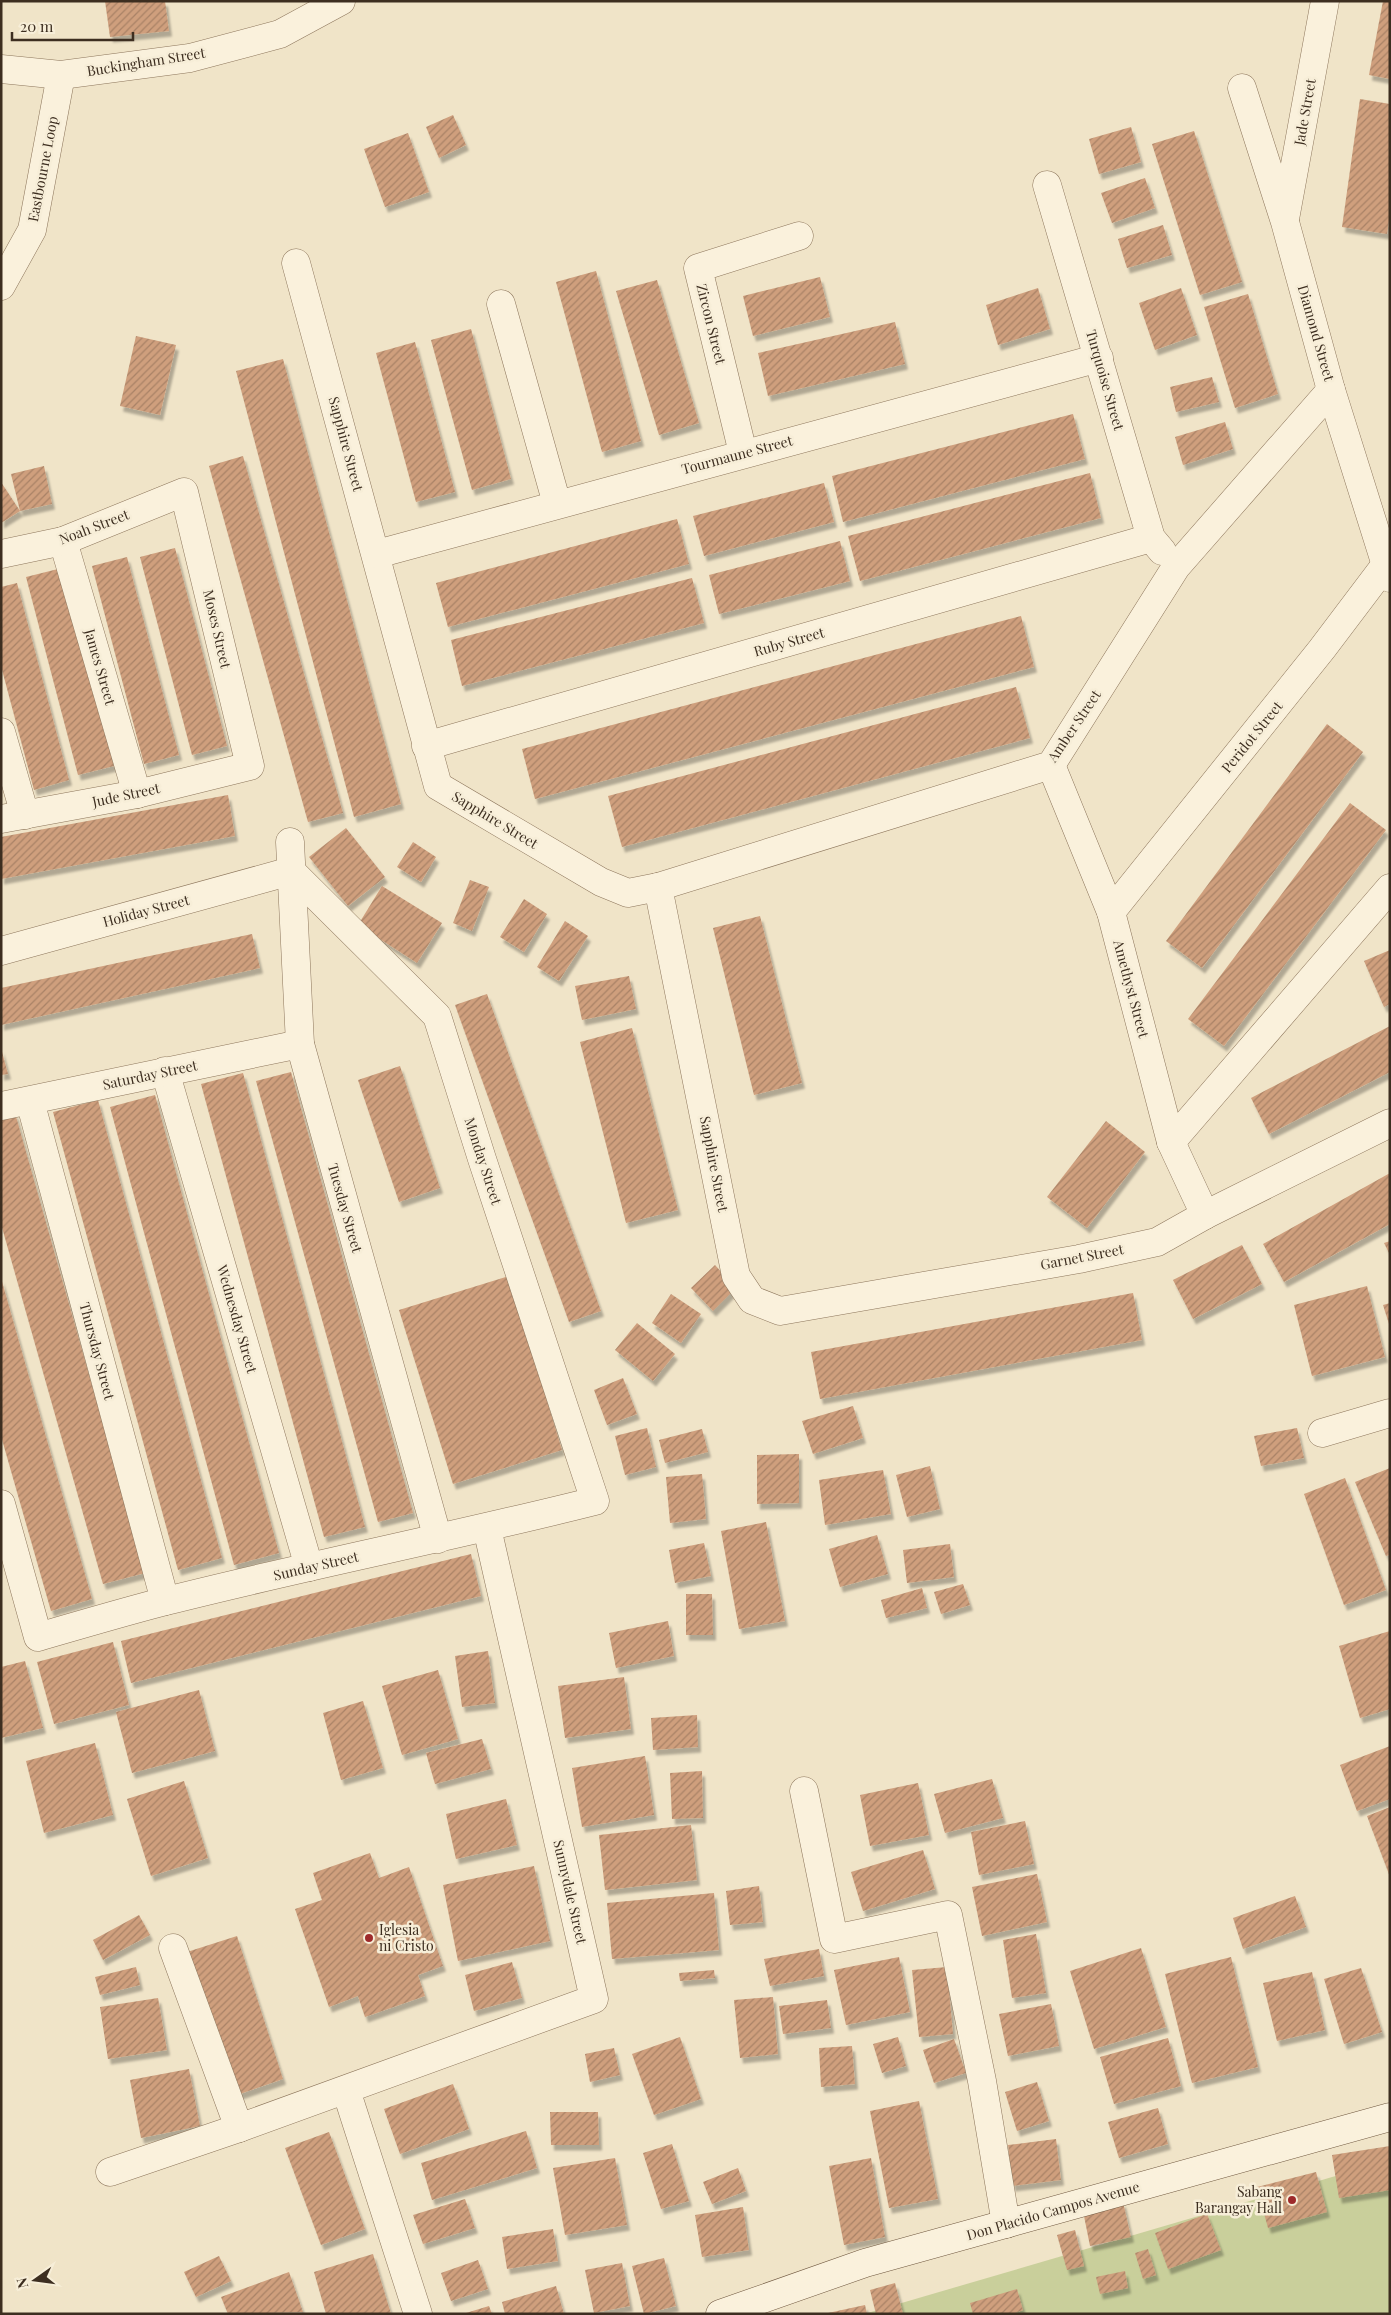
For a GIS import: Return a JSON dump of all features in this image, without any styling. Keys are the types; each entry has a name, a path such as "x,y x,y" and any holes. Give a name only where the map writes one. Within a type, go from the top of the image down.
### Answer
{"street":[{"name":"Buckingham Street","path":"1,68 61,75 190,58 280,34 341,1"},
{"name":"Jade Street","path":"1285,222 1325,1"},
{"name":"Eastbourne Loop","path":"1,286 32,230 61,75"},
{"name":"Diamond Street","path":"1242,88 1285,222 1332,390 1388,567"},
{"name":"Turquoise Street","path":"1046,185 1151,538 1176,567"},
{"name":"Zircon Street","path":"743,453 698,268 799,236"},
{"name":"Sapphire Street","path":"296,263 377,554 438,786 601,882 628,892 658,887 736,1276 752,1300"},
{"path":"501,304 557,504"},
{"name":"Tourmaune Street","path":"377,554 743,453 1099,358"},
{"name":"Amber Street","path":"658,887 1051,765 1176,567 1332,390"},
{"name":"Noah Street","path":"1,554 63,541 184,492"},
{"name":"Moses Street","path":"184,492 250,766"},
{"name":"Ruby Street","path":"426,746 1151,538"},
{"name":"James Street","path":"63,541 137,794"},
{"name":"Peridot Street","path":"1111,912 1388,567"},
{"path":"1,732 13,817"},
{"name":"Amethyst Street","path":"1051,765 1111,912 1171,1142 1206,1215"},
{"name":"Jude Street","path":"13,817 137,794 250,766"},
{"name":"Tuesday Street","path":"290,842 300,1044 438,1539"},
{"name":"Holiday Street","path":"1,951 291,871"},
{"name":"Monday Street","path":"291,871 437,1016 482,1159 595,1501"},
{"path":"1171,1142 1390,888"},
{"name":"Saturday Street","path":"1,1106 300,1044"},
{"name":"Wednesday Street","path":"165,1071 308,1567"},
{"name":"Thursday Street","path":"30,1101 165,1601"},
{"name":"Garnet Street","path":"752,1300 780,1311 1079,1258 1157,1242 1206,1215 1390,1123"},
{"path":"1322,1433 1390,1413"},
{"name":"Sunday Street","path":"1,1504 38,1636 165,1601 308,1567 487,1528 595,1501"},
{"name":"Sunnydale Street","path":"110,2172 346,2090 594,1999 487,1528"},
{"path":"804,1791 834,1939 948,1915 980,2072 1006,2224"},
{"path":"173,1948 239,2128"},
{"path":"346,2090 418,2314"},
{"name":"Don Placido Campos Avenue","path":"720,2314 864,2263 1390,2117"}],"green space":[{"path":"1390,2160 1390,2314 864,2314"}],"building":[{"path":"105,1 165,1 169,31 110,37"},
{"path":"1383,1 1390,1 1390,79 1369,75"},
{"path":"1360,99 1390,104 1390,214 1387,234 1342,227"},
{"path":"453,115 466,145 439,158 426,127"},
{"path":"1131,127 1141,162 1099,174 1089,139"},
{"path":"1194,131 1242,282 1200,295 1152,144"},
{"path":"408,133 429,192 385,207 364,149"},
{"path":"1145,178 1155,208 1112,223 1101,193"},
{"path":"1163,225 1172,255 1127,268 1118,239"},
{"path":"596,271 641,441 602,452 556,282"},
{"path":"820,277 830,317 753,336 743,296"},
{"path":"657,280 699,423 659,435 616,291"},
{"path":"1038,288 1050,329 998,345 986,305"},
{"path":"1181,288 1197,335 1155,350 1139,303"},
{"path":"1248,294 1278,394 1235,408 1204,307"},
{"path":"895,322 905,364 768,396 758,353"},
{"path":"471,329 511,479 472,490 431,340"},
{"path":"136,336 176,345 160,415 120,406"},
{"path":"415,342 455,492 416,502 376,353"},
{"path":"283,359 401,804 354,817 236,371"},
{"path":"1212,377 1219,402 1176,412 1170,387"},
{"path":"1073,414 1085,459 843,522 832,476"},
{"path":"1225,422 1233,449 1183,465 1175,437"},
{"path":"243,456 343,813 308,822 209,466"},
{"path":"44,466 52,504 20,511 11,474"},
{"path":"1090,473 1101,518 860,581 848,536"},
{"path":"1,482 20,511 1,523"},
{"path":"824,483 834,522 704,556 693,516"},
{"path":"677,519 689,564 448,627 436,583"},
{"path":"840,541 850,581 719,614 709,575"},
{"path":"175,548 227,746 192,755 140,557"},
{"path":"127,557 179,755 144,764 92,566"},
{"path":"62,568 114,766 78,775 26,577"},
{"path":"692,578 704,623 462,686 451,640"},
{"path":"17,583 69,780 34,790 1,666 1,587"},
{"path":"1021,616 1034,667 535,799 522,749"},
{"path":"1016,687 1030,738 622,847 608,796"},
{"path":"1327,724 1363,752 1202,968 1166,941"},
{"path":"228,795 235,836 1,879 1,837"},
{"path":"1350,803 1386,830 1224,1046 1188,1019"},
{"path":"346,828 385,877 348,906 309,857"},
{"path":"413,842 436,857 421,882 397,867"},
{"path":"470,880 489,887 472,931 453,923"},
{"path":"382,886 442,923 417,963 358,925"},
{"path":"524,899 547,914 524,952 500,937"},
{"path":"760,916 802,1083 754,1095 713,928"},
{"path":"565,921 588,936 559,981 537,967"},
{"path":"252,934 260,968 1,1025 1,988"},
{"path":"1390,950 1390,1004 1384,1007 1364,961"},
{"path":"629,976 636,1009 582,1020 575,986"},
{"path":"487,994 601,1311 569,1322 455,1005"},
{"path":"1390,1026 1390,1072 1269,1134 1251,1098"},
{"path":"632,1028 678,1210 626,1223 580,1042"},
{"path":"1,1048 8,1074 1,1075"},
{"path":"400,1066 440,1188 399,1202 358,1080"},
{"path":"291,1072 413,1513 378,1522 256,1081"},
{"path":"243,1073 365,1527 324,1537 201,1084"},
{"path":"155,1095 279,1553 234,1565 110,1107"},
{"path":"98,1100 222,1558 178,1570 53,1112"},
{"path":"15,1113 145,1573 103,1584 1,1224 1,1117"},
{"path":"1106,1121 1145,1152 1087,1228 1047,1197"},
{"path":"1390,1173 1390,1224 1284,1282 1263,1244"},
{"path":"1390,1241 1390,1255 1384,1243"},
{"path":"1242,1245 1262,1284 1193,1319 1173,1280"},
{"path":"715,1265 736,1288 713,1311 691,1288"},
{"path":"509,1276 562,1450 453,1484 399,1310"},
{"path":"1,1278 92,1599 51,1611 1,1436"},
{"path":"1367,1286 1385,1357 1312,1376 1294,1305"},
{"path":"1133,1293 1142,1340 820,1399 811,1352"},
{"path":"671,1294 701,1314 681,1343 652,1323"},
{"path":"1390,1303 1390,1324 1389,1324 1383,1305"},
{"path":"637,1323 675,1354 653,1381 615,1350"},
{"path":"623,1378 637,1414 607,1425 594,1390"},
{"path":"853,1406 863,1438 813,1454 802,1421"},
{"path":"647,1428 656,1467 625,1475 615,1436"},
{"path":"1297,1428 1304,1458 1261,1466 1254,1436"},
{"path":"702,1429 708,1452 665,1463 659,1440"},
{"path":"799,1454 799,1503 757,1504 757,1455"},
{"path":"930,1466 940,1509 907,1517 896,1475"},
{"path":"1390,1468 1390,1555 1386,1556 1355,1482"},
{"path":"883,1470 891,1514 825,1525 819,1480"},
{"path":"702,1474 706,1519 670,1523 666,1477"},
{"path":"1345,1478 1386,1590 1344,1605 1304,1494"},
{"path":"766,1522 785,1621 739,1629 721,1531"},
{"path":"877,1535 888,1574 840,1587 829,1549"},
{"path":"704,1543 711,1576 675,1583 669,1550"},
{"path":"950,1544 954,1577 907,1583 903,1550"},
{"path":"471,1554 481,1596 131,1683 121,1641"},
{"path":"963,1584 970,1605 941,1614 934,1592"},
{"path":"922,1588 927,1608 886,1618 881,1600"},
{"path":"686,1594 712,1594 713,1635 686,1635"},
{"path":"668,1621 674,1656 616,1668 609,1633"},
{"path":"1390,1631 1390,1709 1360,1718 1339,1646"},
{"path":"113,1642 129,1705 54,1724 37,1662"},
{"path":"488,1651 495,1703 462,1707 455,1656"},
{"path":"25,1661 43,1728 1,1738 1,1667"},
{"path":"438,1670 458,1739 402,1755 382,1686"},
{"path":"624,1677 631,1729 565,1738 558,1686"},
{"path":"199,1690 215,1751 132,1773 116,1712"},
{"path":"363,1701 383,1768 341,1780 323,1713"},
{"path":"697,1715 698,1747 653,1750 651,1718"},
{"path":"482,1739 491,1769 435,1784 426,1753"},
{"path":"95,1743 113,1815 44,1833 26,1761"},
{"path":"1390,1746 1390,1799 1357,1811 1340,1765"},
{"path":"645,1756 654,1815 582,1827 572,1768"},
{"path":"702,1771 703,1818 672,1819 670,1773"},
{"path":"992,1779 1003,1818 945,1833 934,1794"},
{"path":"184,1781 208,1858 151,1876 127,1799"},
{"path":"918,1783 929,1835 870,1846 860,1795"},
{"path":"506,1799 517,1845 456,1859 446,1814"},
{"path":"1390,1807 1390,1877 1367,1816"},
{"path":"1025,1821 1034,1864 979,1875 971,1832"},
{"path":"691,1825 697,1880 605,1890 599,1835"},
{"path":"923,1850 935,1889 863,1911 851,1872"},
{"name":"Iglesia ni Cristo","path":"370,1853 379,1878 409,1867 443,1966 418,1975 425,1996 365,2017 358,1996 329,2007 295,1909 322,1900 313,1873"},
{"path":"534,1866 550,1941 458,1961 443,1885"},
{"path":"1037,1874 1047,1922 982,1936 972,1887"},
{"path":"759,1886 763,1922 730,1925 726,1891"},
{"path":"714,1893 719,1950 612,1959 607,1903"},
{"path":"1295,1896 1306,1927 1243,1949 1233,1918"},
{"path":"139,1915 150,1935 103,1960 93,1940"},
{"path":"1036,1934 1046,1993 1012,1998 1003,1940"},
{"path":"237,1936 283,2079 234,2096 187,1952"},
{"path":"1141,1948 1166,2027 1094,2049 1070,1971"},
{"path":"819,1949 824,1976 770,1986 764,1959"},
{"path":"899,1957 910,2012 846,2025 834,1970"},
{"path":"1231,1957 1258,2067 1192,2083 1165,1974"},
{"path":"512,1962 522,1998 474,2011 465,1975"},
{"path":"136,1967 140,1985 100,1995 95,1977"},
{"path":"947,1967 953,2034 919,2037 912,1970"},
{"path":"1361,1968 1382,2032 1344,2044 1324,1979"},
{"path":"714,1970 715,1978 680,1981 679,1973"},
{"path":"1312,1972 1325,2030 1277,2041 1263,1983"},
{"path":"773,1997 778,2054 740,2058 734,2000"},
{"path":"158,1998 167,2050 108,2059 100,2007"},
{"path":"827,2000 831,2028 783,2034 779,2006"},
{"path":"1051,2004 1059,2046 1008,2056 999,2014"},
{"path":"680,2037 701,2099 654,2115 632,2054"},
{"path":"898,2037 906,2066 882,2073 873,2044"},
{"path":"1168,2038 1181,2086 1114,2104 1100,2057"},
{"path":"954,2039 966,2073 934,2083 923,2050"},
{"path":"852,2046 855,2084 821,2087 819,2048"},
{"path":"614,2048 620,2075 590,2082 585,2054"},
{"path":"189,2069 200,2126 141,2138 130,2080"},
{"path":"1037,2082 1049,2121 1017,2131 1005,2092"},
{"path":"453,2084 469,2129 400,2154 384,2109"},
{"path":"919,2101 938,2199 889,2208 870,2111"},
{"path":"1158,2108 1168,2144 1119,2158 1108,2122"},
{"path":"550,2112 598,2112 599,2145 551,2145"},
{"path":"526,2131 537,2168 432,2200 421,2163"},
{"path":"329,2132 365,2229 321,2245 285,2148"},
{"path":"1056,2139 1061,2180 1012,2186 1008,2145"},
{"path":"672,2144 689,2201 661,2209 643,2153"},
{"path":"1390,2146 1390,2190 1339,2198 1332,2155"},
{"path":"615,2158 627,2225 565,2235 553,2168"},
{"path":"871,2158 885,2237 844,2245 829,2166"},
{"path":"738,2168 746,2191 712,2204 703,2182"},
{"name":"Sabang Barangay Hall","path":"1316,2172 1327,2212 1268,2228 1257,2187"},
{"path":"465,2199 475,2228 423,2244 413,2215"},
{"path":"1123,2202 1131,2237 1090,2246 1083,2211"},
{"path":"743,2207 749,2250 702,2257 695,2215"},
{"path":"1207,2214 1221,2250 1168,2269 1155,2233"},
{"path":"553,2229 558,2261 507,2269 502,2237"},
{"path":"1075,2230 1084,2266 1067,2270 1057,2235"},
{"path":"1148,2249 1156,2275 1143,2279 1135,2253"},
{"path":"373,2254 391,2314 326,2314 314,2272"},
{"path":"219,2256 231,2281 196,2297 184,2272"},
{"path":"664,2258 676,2306 644,2314 632,2266"},
{"path":"478,2260 488,2289 451,2301 441,2273"},
{"path":"622,2263 630,2306 594,2313 585,2270"},
{"path":"1125,2271 1128,2288 1100,2294 1096,2277"},
{"path":"289,2272 303,2312 228,2314 221,2297"},
{"path":"895,2283 903,2314 876,2314 870,2290"},
{"path":"556,2286 564,2314 505,2314 502,2302"},
{"path":"1017,2289 1023,2310 1012,2314 973,2314 970,2303"},
{"path":"865,2305 867,2314 828,2314 828,2313"},
{"path":"489,2306 492,2314 466,2314 466,2313"}],"place":[{"name":"Iglesia ni Cristo","path":"369,1938"},
{"name":"Sabang Barangay Hall","path":"1292,2200"}]}
